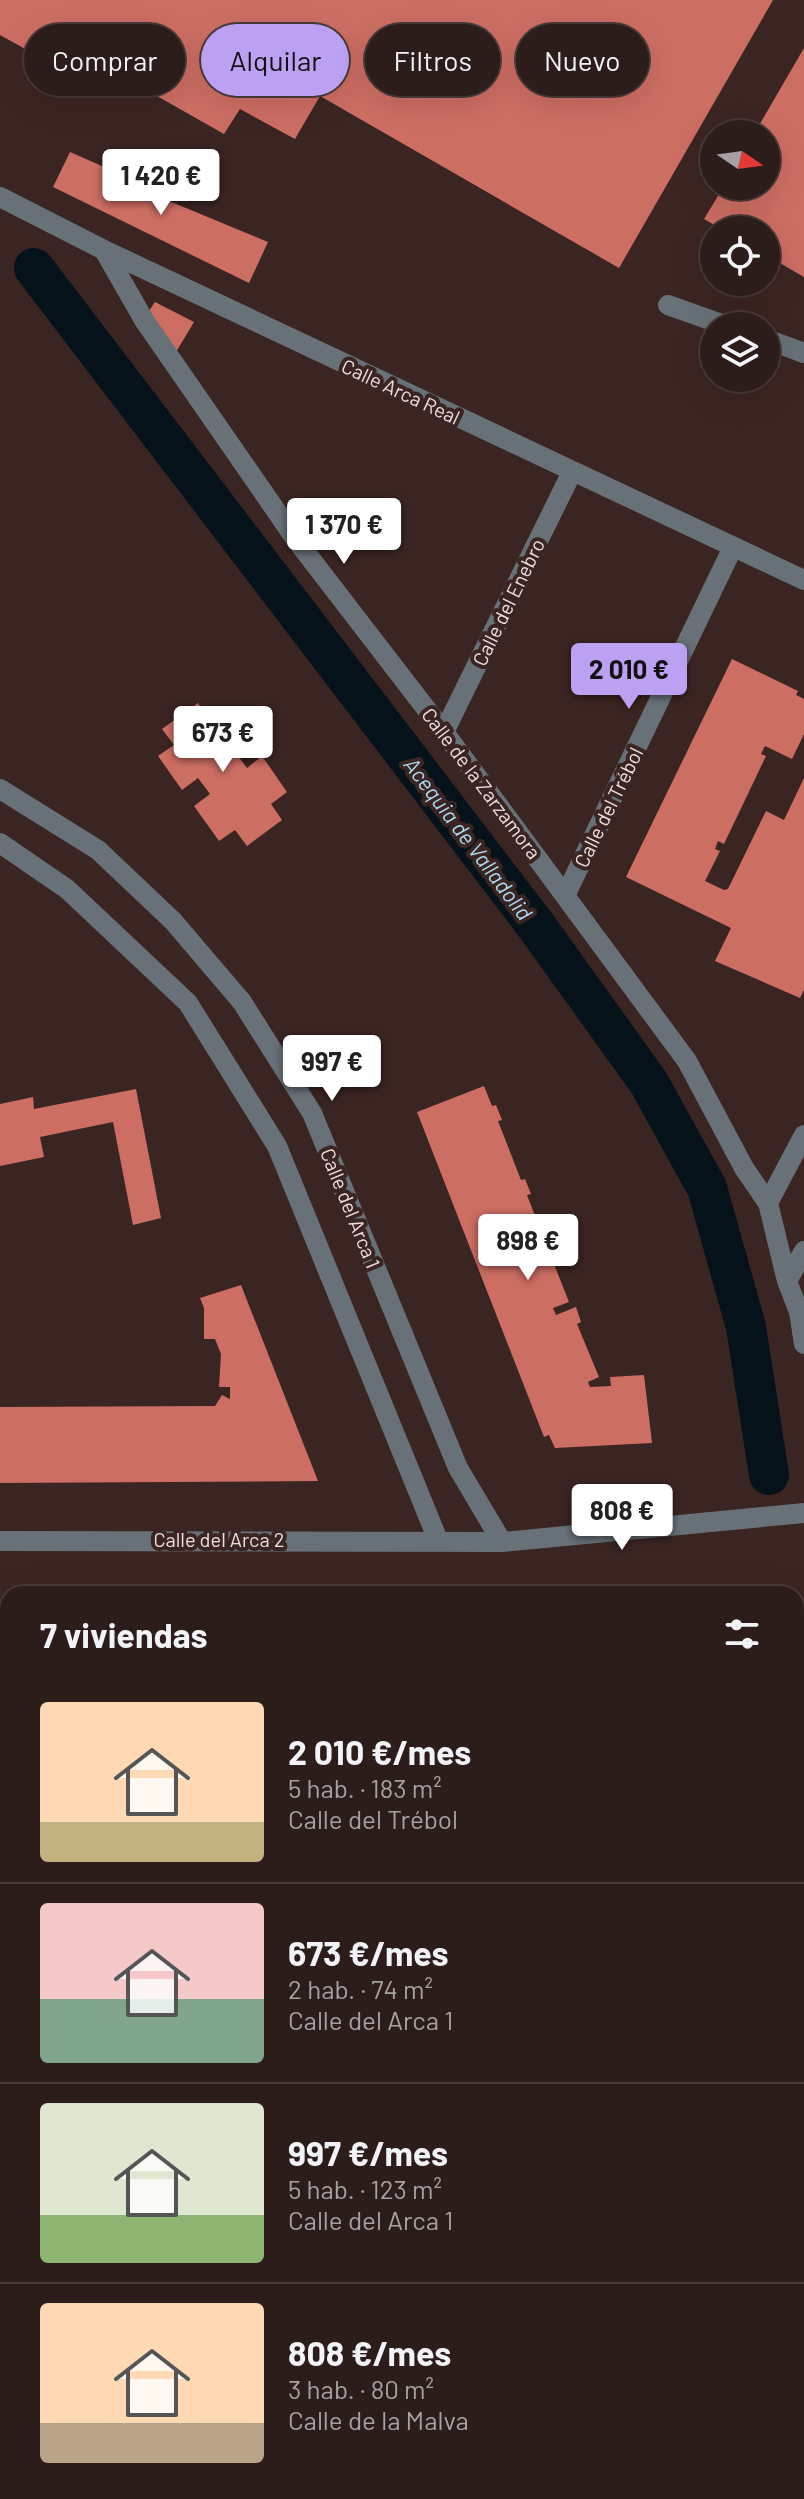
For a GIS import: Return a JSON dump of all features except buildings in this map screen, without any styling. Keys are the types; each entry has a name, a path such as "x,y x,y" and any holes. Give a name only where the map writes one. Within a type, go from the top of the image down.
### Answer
{"street":[{"name":"Calle Arca Real","path":"0,197 104,250 804,580"},
{"name":"Calle de la Zarzamora","path":"104,250 144,320 297,541 566,894 687,1061 744,1168 768,1203 787,1281 799,1312 804,1344"},
{"path":"668,305 700,316"},
{"path":"780,344 804,353"},
{"name":"Calle del Enebro","path":"444,732 572,472"},
{"name":"Calle del Trébol","path":"566,894 733,547"},
{"name":"Calle del Arca 1","path":"0,789 98,850 173,921 242,1002 312,1113 458,1468 502,1542"},
{"path":"0,843 67,889 188,1003 277,1146 438,1540"},
{"path":"768,1203 804,1135"},
{"path":"787,1281 804,1251"},
{"name":"Calle del Arca 2","path":"0,1541 502,1542 804,1513"}],"waterway":[{"name":"Acequia de Valladolid","path":"34,268 537,927 649,1083 707,1188 746,1327 769,1475"}]}
